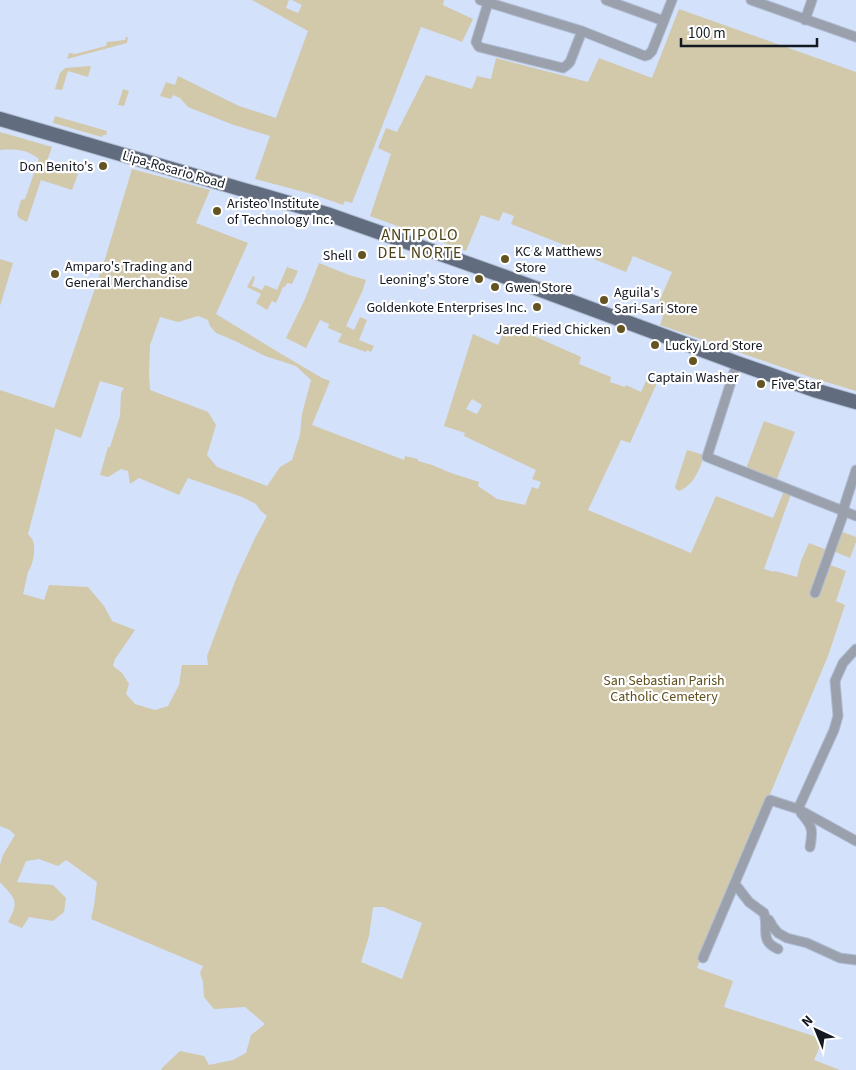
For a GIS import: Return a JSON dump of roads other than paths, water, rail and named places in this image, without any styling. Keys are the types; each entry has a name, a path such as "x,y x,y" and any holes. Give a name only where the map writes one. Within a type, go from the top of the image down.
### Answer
{"main road":[{"name":"Lipa-Rosario Road","path":"0,119 337,217 496,273 737,363 814,390 856,402"}],"street":[{"path":"606,0 664,21"},
{"path":"582,31 570,62 562,68 479,47 476,42 484,1 582,31 645,56 652,51 672,0"},
{"path":"751,0 856,38"},
{"path":"805,20 812,0"},
{"path":"737,363 707,457 856,516"},
{"path":"815,593 844,511 856,470"},
{"path":"798,809 834,730 838,716 835,681 843,663 856,649"},
{"path":"703,958 770,800 798,809 856,842"},
{"path":"798,809 811,828 810,847"},
{"path":"735,884 749,902 764,913 766,940 778,949"},
{"path":"765,918 769,920 778,933 787,938 807,943 840,958 856,960"}],"place":[{"name":"Don Benito's","path":"103,166"},
{"name":"Aristeo Institute of Technology Inc.","path":"217,211"},
{"name":"Shell","path":"362,255"},
{"name":"KC & Matthews Store","path":"505,259"},
{"name":"Amparo's Trading and General Merchandise","path":"55,274"},
{"name":"Leoning's Store","path":"479,279"},
{"name":"Gwen Store","path":"495,287"},
{"name":"Aguila's Sari-Sari Store","path":"604,300"},
{"name":"Goldenkote Enterprises Inc.","path":"537,307"},
{"name":"Jared Fried Chicken","path":"621,329"},
{"name":"Lucky Lord Store","path":"655,345"},
{"name":"Captain Washer","path":"693,361"},
{"name":"Five Star","path":"761,384"}],"district":[{"name":"ANTIPOLO DEL NORTE","path":"420,243"}],"park label":[{"name":"San Sebastian Parish Catholic Cemetery","path":"664,688"}]}
